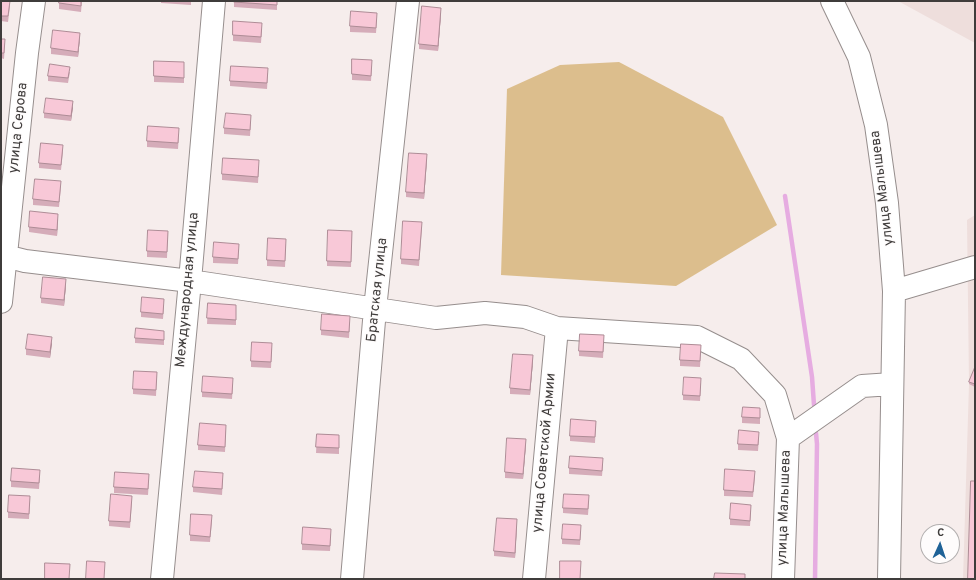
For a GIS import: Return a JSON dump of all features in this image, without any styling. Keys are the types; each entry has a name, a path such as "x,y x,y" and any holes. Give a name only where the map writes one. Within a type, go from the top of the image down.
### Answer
{"street":[{"name":"улица Серова","path":"1,302 3,256 34,1"},
{"name":"Международная улица","path":"162,579 214,1"},
{"name":"Братская улица","path":"352,579 375,310 408,1"},
{"name":"улица Малышева","path":"832,1 859,57 876,125 887,203 894,291 889,579"},
{"path":"3,256 25,261 190,281 436,318 485,313 525,317 557,328 697,337 741,360 775,395 788,438"},
{"path":"894,291 975,267"},
{"name":"улица Советской Армии","path":"534,579 557,328"},
{"name":"улица Малышева","path":"783,579 788,438 862,386 892,384"}],"shaded area":[{"path":"898,1 975,1 975,43"},
{"path":"619,62 723,117 777,225 676,286 501,275 507,89 560,65"},
{"path":"975,215 975,579 963,579 969,384 967,220"}],"building":[{"path":"1,1 10,1 8,16 1,16"},
{"path":"59,1 81,1 81,6 59,3"},
{"path":"277,1 277,5 234,2"},
{"path":"422,6 441,8 438,46 419,44"},
{"path":"351,11 377,13 376,28 350,26"},
{"path":"233,21 262,23 261,37 233,35"},
{"path":"53,30 80,33 78,52 51,48"},
{"path":"1,39 5,39 4,53 1,53"},
{"path":"352,59 372,60 371,76 352,74"},
{"path":"154,61 184,62 184,78 154,76"},
{"path":"50,64 70,67 68,78 48,76"},
{"path":"231,66 268,68 267,83 230,81"},
{"path":"46,98 73,101 71,116 44,113"},
{"path":"226,113 251,115 250,130 224,128"},
{"path":"148,126 179,128 178,143 147,141"},
{"path":"41,143 63,145 61,165 39,163"},
{"path":"409,153 427,154 424,193 406,192"},
{"path":"223,158 259,160 258,177 222,174"},
{"path":"35,179 61,181 59,202 33,199"},
{"path":"30,211 58,214 57,230 29,227"},
{"path":"403,221 422,222 419,260 401,259"},
{"path":"148,230 168,231 167,252 147,251"},
{"path":"328,230 352,231 351,262 327,261"},
{"path":"268,238 286,239 285,261 267,260"},
{"path":"214,242 239,244 238,259 213,257"},
{"path":"43,277 66,279 64,300 41,298"},
{"path":"142,297 164,299 163,314 141,312"},
{"path":"208,303 236,305 236,320 207,318"},
{"path":"322,314 350,316 349,332 321,330"},
{"path":"136,328 164,331 164,340 135,338"},
{"path":"28,334 52,337 50,352 26,349"},
{"path":"580,334 604,335 603,352 579,351"},
{"path":"252,342 272,343 271,362 251,361"},
{"path":"681,344 701,345 700,361 680,360"},
{"path":"513,354 533,355 530,390 510,388"},
{"path":"975,367 975,384 969,382"},
{"path":"134,371 157,372 156,390 133,389"},
{"path":"203,376 233,378 232,394 202,392"},
{"path":"684,377 701,378 700,396 683,395"},
{"path":"743,407 760,408 760,418 742,417"},
{"path":"571,419 596,421 595,437 570,436"},
{"path":"200,423 226,425 225,447 198,445"},
{"path":"739,430 759,432 758,445 738,444"},
{"path":"317,434 339,435 339,448 316,447"},
{"path":"507,438 526,439 523,474 505,472"},
{"path":"570,456 603,458 602,471 569,468"},
{"path":"12,468 40,470 39,483 11,481"},
{"path":"725,469 755,471 753,492 724,490"},
{"path":"195,471 223,473 222,489 193,487"},
{"path":"115,472 149,474 148,489 114,487"},
{"path":"971,481 975,481 975,579 968,579"},
{"path":"111,494 132,496 130,522 109,521"},
{"path":"564,494 589,495 588,509 563,508"},
{"path":"9,495 30,496 29,514 8,512"},
{"path":"731,503 751,505 750,521 730,519"},
{"path":"191,514 212,515 210,537 190,535"},
{"path":"497,518 517,519 515,553 494,551"},
{"path":"563,524 581,525 580,540 562,539"},
{"path":"303,527 331,529 330,546 302,544"},
{"path":"87,561 105,562 104,579 86,579"},
{"path":"560,561 581,561 580,579 560,579"},
{"path":"45,563 70,564 69,579 45,579"},
{"path":"715,573 745,574 745,579 714,579"}],"waterway":[{"path":"785,196 812,377 814,405"},
{"path":"815,579 816,433"}]}
